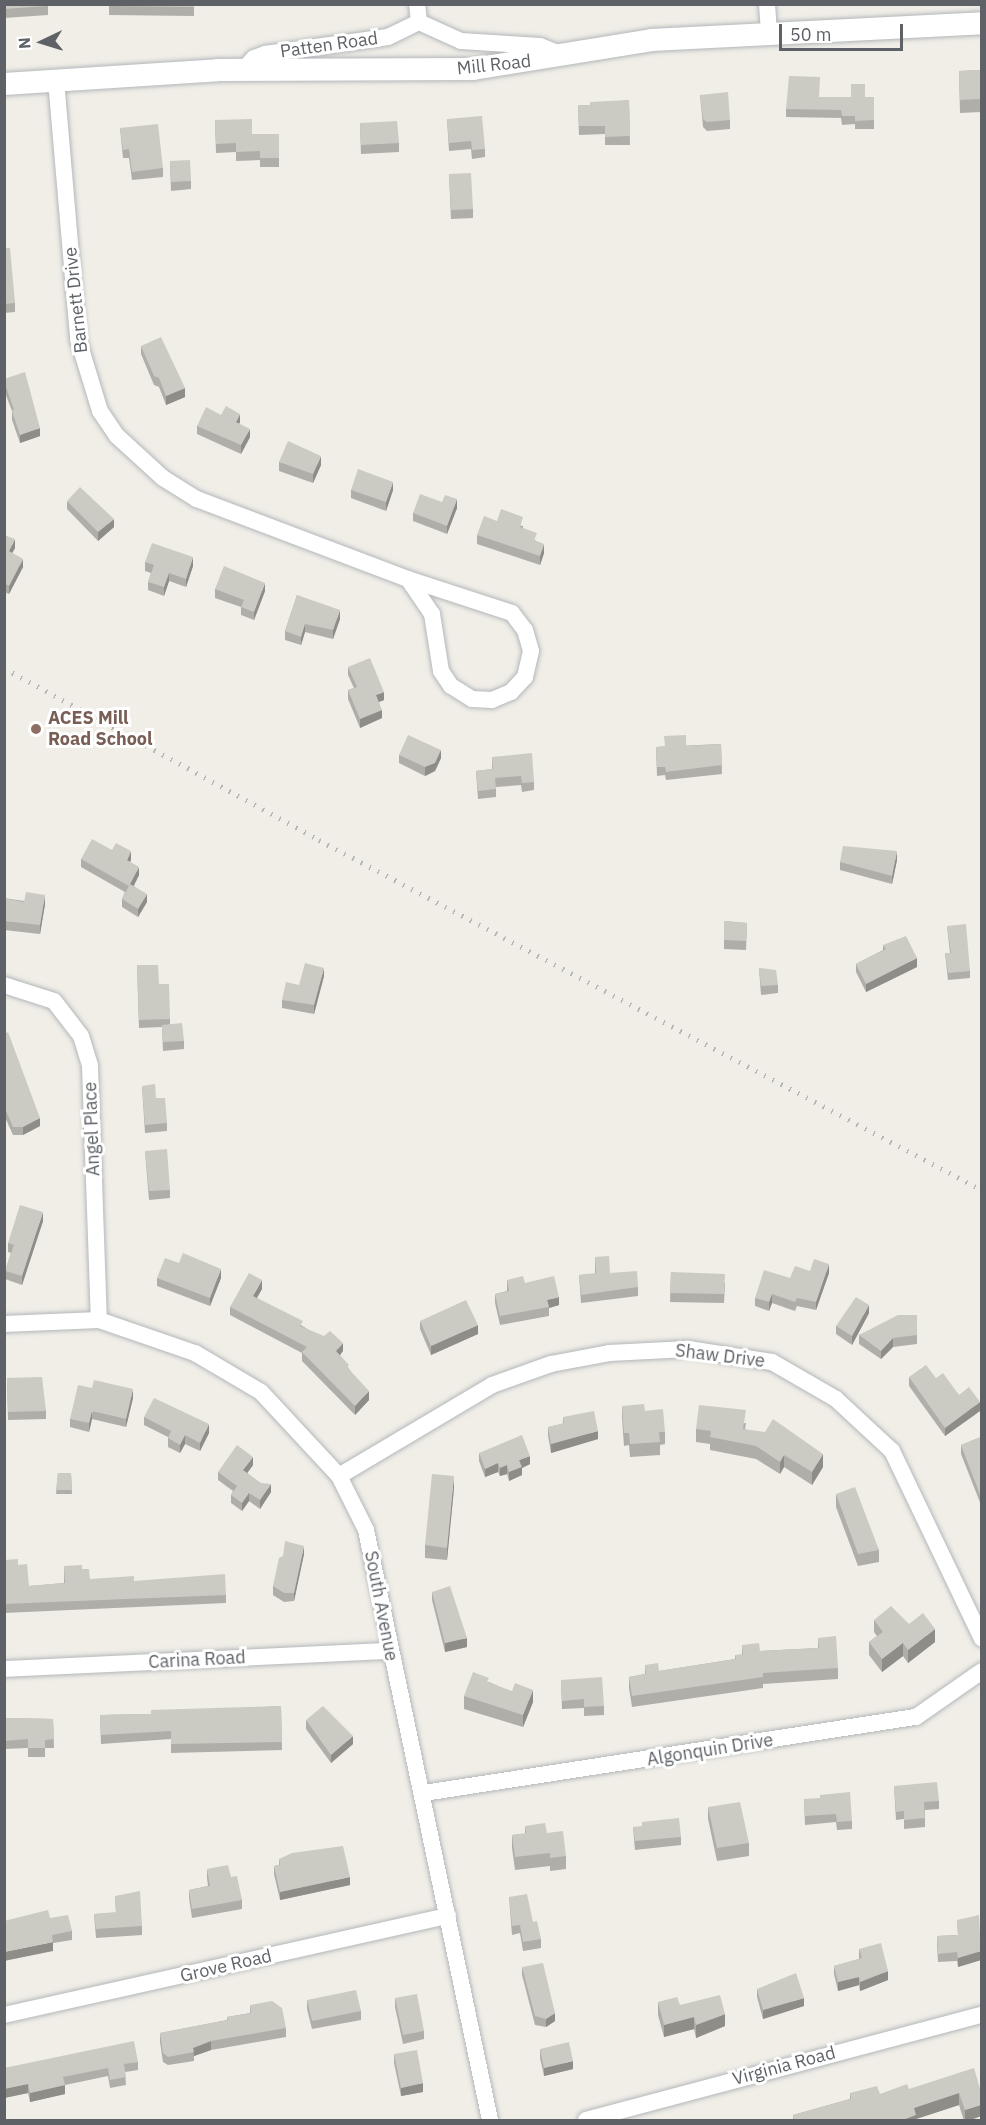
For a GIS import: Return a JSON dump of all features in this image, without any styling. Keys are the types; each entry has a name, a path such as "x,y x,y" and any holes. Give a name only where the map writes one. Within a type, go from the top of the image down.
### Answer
{"street":[{"path":"417,4 419,22 461,41 540,46 564,56"},
{"path":"767,4 769,35"},
{"name":"Patten Road","path":"243,70 254,58 265,54 367,42 419,22"},
{"name":"Mill Road","path":"4,84 243,70 473,69 652,40 981,23"},
{"name":"Barnett Drive","path":"56,80 78,339 100,411 117,436 137,459 197,499 408,579 512,613 525,630 531,651 525,677 511,692 492,700 472,699 451,686 441,671 432,614 408,579"},
{"name":"Angel Place","path":"4,985 54,1001 81,1036 90,1066 99,1320"},
{"name":"South Avenue","path":"4,1324 99,1320 195,1353 261,1392 339,1476 366,1530 389,1651 424,1793 490,2121"},
{"name":"Shaw Drive","path":"339,1476 492,1385 551,1364 609,1353 688,1349 772,1362 836,1399 892,1451 981,1639"},
{"name":"Carina Road","path":"4,1669 389,1651"},
{"name":"Algonquin Drive","path":"424,1793 916,1717 981,1671"},
{"name":"Grove Road","path":"4,2015 448,1916"},
{"name":"Virginia Road","path":"586,2121 981,2015"}],"building":[{"path":"4,4 48,4 48,6 4,9"},
{"path":"109,4 194,4 194,7 109,6"},
{"path":"981,70 981,99 960,100 959,71"},
{"path":"789,76 820,77 819,97 851,97 851,84 865,84 865,97 874,97 874,120 855,121 855,116 842,116 841,110 786,109"},
{"path":"728,92 730,120 707,122 703,119 700,95"},
{"path":"629,100 630,136 605,137 605,126 579,126 578,105 590,105 590,102"},
{"path":"482,116 485,149 472,150 471,141 449,143 447,119"},
{"path":"252,119 252,134 279,134 279,158 260,158 260,151 236,152 236,143 216,144 215,120"},
{"path":"397,121 399,143 361,145 360,123"},
{"path":"158,124 163,168 132,172 129,149 123,150 120,128"},
{"path":"190,160 191,181 171,182 170,161"},
{"path":"471,173 473,209 451,210 449,174"},
{"path":"4,248 10,248 15,303 4,304"},
{"path":"161,337 185,388 166,396 141,346"},
{"path":"25,372 40,428 20,435 4,379"},
{"path":"226,406 240,414 236,422 250,429 241,445 197,426 206,407 221,415"},
{"path":"288,441 321,456 313,474 279,462"},
{"path":"358,469 393,482 386,502 351,490"},
{"path":"80,487 114,519 98,532 67,501"},
{"path":"420,494 442,502 445,495 457,499 447,526 413,513"},
{"path":"501,509 523,517 520,527 537,533 534,540 544,544 540,556 477,535 484,516 497,521"},
{"path":"4,535 15,539 9,551 23,559 9,586 4,583"},
{"path":"152,543 193,557 186,579 169,573 164,587 148,582 154,565 145,562"},
{"path":"224,566 265,583 254,612 241,607 244,600 215,589"},
{"path":"297,595 340,610 333,630 305,624 301,637 285,631"},
{"path":"370,658 384,692 376,695 382,710 360,719 348,690 357,687 348,667"},
{"path":"408,735 441,750 435,763 425,767 399,755"},
{"path":"686,735 686,746 721,744 722,765 666,772 665,767 657,767 656,747 665,746 664,736"},
{"path":"532,753 534,782 522,783 521,776 495,778 496,789 478,791 476,771 493,769 492,757"},
{"path":"92,839 112,850 116,843 131,851 127,860 139,867 129,886 81,859"},
{"path":"843,846 897,851 892,876 840,862"},
{"path":"130,884 147,894 138,909 122,899"},
{"path":"26,892 45,895 40,925 4,921 4,898 24,902"},
{"path":"724,921 747,923 746,941 724,940"},
{"path":"966,924 970,971 948,973 945,953 951,953 947,926"},
{"path":"906,936 917,958 866,984 856,964 886,949 883,945"},
{"path":"305,963 324,968 314,1005 282,1000 286,982 299,985"},
{"path":"137,965 158,965 159,984 169,984 170,1019 139,1020"},
{"path":"759,968 776,970 778,985 761,986"},
{"path":"182,1023 184,1041 163,1042 162,1025"},
{"path":"8,1032 40,1118 23,1127 13,1127 4,1106 4,1034"},
{"path":"155,1084 156,1098 165,1098 167,1123 145,1125 142,1086"},
{"path":"167,1149 170,1190 149,1191 145,1151"},
{"path":"20,1205 43,1212 22,1276 5,1271 14,1245 8,1243"},
{"path":"183,1253 221,1269 210,1298 157,1278 165,1258 179,1263"},
{"path":"609,1256 610,1273 637,1271 638,1287 581,1295 579,1275 596,1273 595,1257"},
{"path":"814,1259 829,1264 816,1302 797,1298 795,1302 772,1294 769,1302 755,1298 764,1270 790,1278 795,1266 810,1271"},
{"path":"671,1272 725,1274 724,1294 670,1293"},
{"path":"249,1273 262,1280 253,1296 303,1321 300,1326 324,1336 330,1331 343,1343 336,1351 369,1391 355,1406 302,1352 307,1347 230,1307"},
{"path":"523,1276 525,1283 554,1276 559,1297 547,1300 549,1307 500,1316 495,1294 509,1291 507,1280"},
{"path":"856,1297 869,1305 852,1336 836,1326"},
{"path":"466,1300 478,1325 431,1346 420,1321"},
{"path":"898,1315 917,1315 917,1335 893,1338 881,1351 859,1335"},
{"path":"926,1365 936,1378 943,1373 959,1395 969,1387 980,1402 945,1428 909,1377"},
{"path":"42,1377 46,1411 8,1412 7,1378"},
{"path":"94,1380 133,1389 126,1419 92,1411 89,1423 70,1419 78,1385 92,1388"},
{"path":"154,1398 209,1424 200,1443 185,1435 180,1445 168,1438 171,1431 144,1417"},
{"path":"644,1404 645,1411 663,1409 665,1432 659,1432 660,1442 630,1444 629,1433 624,1433 622,1406"},
{"path":"699,1405 746,1410 743,1429 765,1432 773,1419 823,1454 812,1472 784,1455 780,1462 756,1446 710,1437 711,1431 696,1429"},
{"path":"594,1411 598,1431 551,1444 548,1427 564,1423 563,1417"},
{"path":"522,1435 530,1456 519,1460 522,1467 509,1472 507,1465 500,1468 498,1463 485,1469 479,1453"},
{"path":"981,1437 981,1497 961,1445"},
{"path":"237,1445 253,1457 243,1470 261,1483 271,1484 260,1500 249,1493 242,1503 231,1495 237,1486 218,1472"},
{"path":"58,1473 71,1473 72,1490 56,1490"},
{"path":"432,1474 454,1476 447,1548 425,1545"},
{"path":"855,1487 879,1550 858,1554 836,1494"},
{"path":"285,1541 304,1546 294,1593 284,1593 273,1586 279,1558 283,1556"},
{"path":"18,1559 18,1565 27,1564 29,1586 65,1583 64,1566 82,1565 82,1569 89,1569 90,1579 134,1576 134,1581 225,1574 226,1595 4,1604 4,1560"},
{"path":"450,1586 467,1638 445,1643 432,1592"},
{"path":"891,1606 909,1624 923,1613 935,1629 908,1650 903,1643 882,1659 869,1642 883,1632 874,1620"},
{"path":"836,1636 838,1668 763,1673 763,1677 632,1696 629,1677 646,1674 645,1665 658,1663 659,1671 736,1659 735,1655 743,1654 742,1645 759,1643 760,1651 819,1648 818,1638"},
{"path":"473,1672 489,1678 487,1682 512,1691 515,1683 533,1690 523,1715 464,1696"},
{"path":"602,1677 604,1706 584,1707 584,1699 562,1701 561,1680"},
{"path":"281,1706 282,1742 171,1744 171,1731 101,1735 100,1715 151,1714 151,1710"},
{"path":"323,1706 353,1736 331,1755 306,1720"},
{"path":"4,1718 53,1719 54,1739 45,1740 45,1748 28,1748 28,1739 4,1741"},
{"path":"937,1782 939,1801 924,1802 925,1818 904,1820 904,1811 896,1812 894,1786"},
{"path":"850,1792 852,1821 837,1822 836,1814 805,1816 804,1799"},
{"path":"740,1802 749,1843 717,1848 708,1807"},
{"path":"679,1818 681,1837 635,1841 633,1827 642,1826 642,1822"},
{"path":"545,1823 547,1833 563,1831 566,1856 550,1858 550,1853 515,1857 512,1835 526,1833 525,1826"},
{"path":"343,1846 350,1877 280,1892 274,1866 280,1865 279,1859 292,1853"},
{"path":"228,1865 231,1877 237,1876 242,1900 192,1909 189,1890 210,1886 207,1869"},
{"path":"140,1891 142,1926 96,1929 94,1914 116,1912 115,1896"},
{"path":"527,1894 533,1922 537,1921 541,1939 523,1942 520,1925 512,1926 509,1897"},
{"path":"48,1910 50,1918 68,1915 72,1931 52,1935 53,1942 4,1952 4,1921"},
{"path":"979,1915 981,1951 958,1958 957,1952 938,1954 937,1936 958,1935 957,1920"},
{"path":"881,1943 888,1971 860,1982 859,1977 838,1982 834,1966 862,1958 859,1949"},
{"path":"543,1963 555,2013 546,2019 535,2016 522,1967"},
{"path":"796,1973 804,1998 763,2010 757,1989"},
{"path":"356,1990 361,2011 312,2021 307,2000"},
{"path":"417,1994 424,2031 403,2035 395,1998"},
{"path":"720,1995 725,2014 696,2025 694,2017 664,2025 658,2002 677,1997 680,2005"},
{"path":"272,2001 282,2008 286,2028 211,2041 193,2048 194,2052 168,2057 163,2053 160,2033 228,2020 227,2017 251,2013 250,2005"},
{"path":"134,2041 138,2062 124,2064 126,2077 110,2080 108,2068 63,2077 65,2085 30,2093 28,2084 4,2089 4,2068"},
{"path":"569,2042 573,2061 544,2068 540,2049"},
{"path":"417,2050 423,2083 401,2088 394,2054"},
{"path":"974,2068 981,2092 981,2105 965,2110 959,2093 914,2108 916,2115 900,2121 794,2121 793,2115 851,2099 850,2093 877,2086 880,2094 907,2084 909,2089"}],"railway":[{"path":"4,668 319,840 982,1190"}],"place":[{"name":"ACES Mill Road School","path":"36,729"}]}
